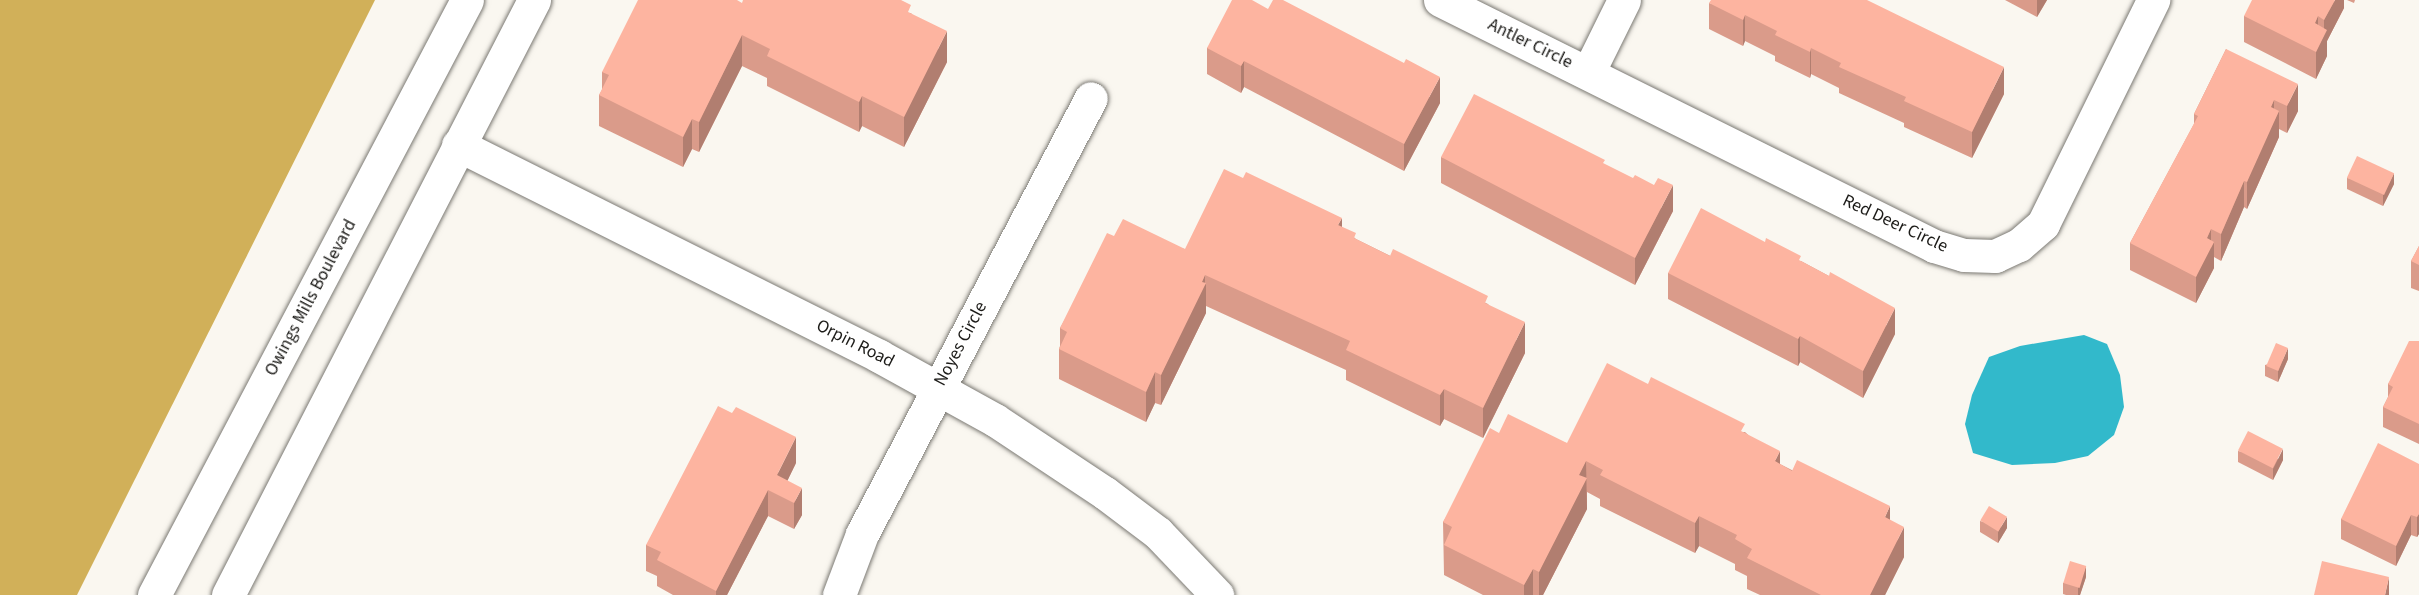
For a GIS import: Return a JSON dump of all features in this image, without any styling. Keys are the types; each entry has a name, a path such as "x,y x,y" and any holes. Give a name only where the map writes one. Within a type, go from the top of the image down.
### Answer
{"street":[{"name":"Owings Mills Boulevard","path":"154,595 467,0"},
{"path":"228,595 534,0"},
{"name":"Antler Circle","path":"1440,0 1588,73"},
{"path":"1588,73 1624,0"},
{"name":"Red Deer Circle","path":"1588,73 1934,246 1964,255 1995,256 2019,245 2043,224 2153,0"},
{"name":"Noyes Circle","path":"839,595 862,534 1091,98"},
{"name":"Orpin Road","path":"458,145 938,388 1105,493 1158,533 1217,595"}],"shaded area":[{"path":"0,0 375,0 77,595 0,595"}],"water":[{"path":"2084,335 2107,344 2120,375 2124,407 2114,435 2088,456 2055,463 2012,465 1973,453 1965,424 1972,395 1989,357 2020,346"}],"building":[{"path":"638,0 737,0 742,3 743,0 901,0 911,5 908,12 947,31 904,117 862,96 859,102 767,56 770,49 742,35 699,122 692,119 683,137 599,95 609,75 602,72"},
{"path":"1232,0 1252,0 1268,9 1273,0 1283,0 1404,63 1406,59 1440,77 1404,144 1244,61 1241,66 1207,48"},
{"path":"1711,0 1867,0 2004,67 1972,132 1904,101 1906,97 1839,67 1841,63 1811,48 1810,52 1775,35 1777,31 1745,15 1743,20 1709,3"},
{"path":"2252,0 2335,0 2324,20 2318,16 2315,23 2327,30 2316,52 2244,16"},
{"path":"2226,49 2298,84 2287,106 2274,100 2271,107 2279,111 2247,182 2244,181 2221,234 2211,229 2207,238 2214,242 2196,277 2130,243 2198,116 2194,114"},
{"path":"1474,94 1605,160 1603,163 1633,178 1635,175 1654,185 1658,178 1673,185 1635,258 1441,157"},
{"path":"2357,156 2394,173 2384,195 2347,178"},
{"path":"1224,169 1243,178 1246,172 1342,218 1338,225 1356,233 1354,238 1390,256 1393,249 1488,296 1485,303 1525,322 1483,408 1444,389 1440,395 1346,350 1350,341 1205,275 1202,282 1206,283 1161,375 1155,372 1146,392 1059,349 1067,332 1060,328 1107,233 1114,236 1123,219 1185,249"},
{"path":"1701,208 1765,242 1766,238 1801,256 1799,260 1829,276 1830,272 1895,308 1863,371 1800,336 1798,339 1668,273"},
{"path":"2419,246 2419,265 2411,261"},
{"path":"2409,341 2419,341 2419,424 2383,407 2393,387 2388,384"},
{"path":"2276,343 2288,348 2278,371 2266,366"},
{"path":"1607,363 1648,384 1651,377 1745,424 1741,431 1780,451 1775,461 1792,471 1797,460 1890,506 1885,517 1904,527 1870,595 1821,595 1747,558 1752,549 1735,539 1737,535 1699,516 1695,523 1600,475 1603,470 1586,461 1579,475 1587,478 1539,572 1533,569 1524,585 1444,545 1452,527 1443,522 1490,428 1499,433 1508,414 1567,443"},
{"path":"718,406 732,413 736,407 796,437 777,475 802,488 794,503 768,490 716,591 657,560 661,552 646,545"},
{"path":"2248,431 2283,449 2273,468 2238,451"},
{"path":"2378,443 2419,464 2419,514 2417,517 2411,515 2396,546 2341,519"},
{"path":"1989,506 2007,517 1998,531 1980,521"},
{"path":"2070,561 2086,566 2080,588 2063,583"},
{"path":"2322,561 2389,577 2385,595 2314,595"}]}
